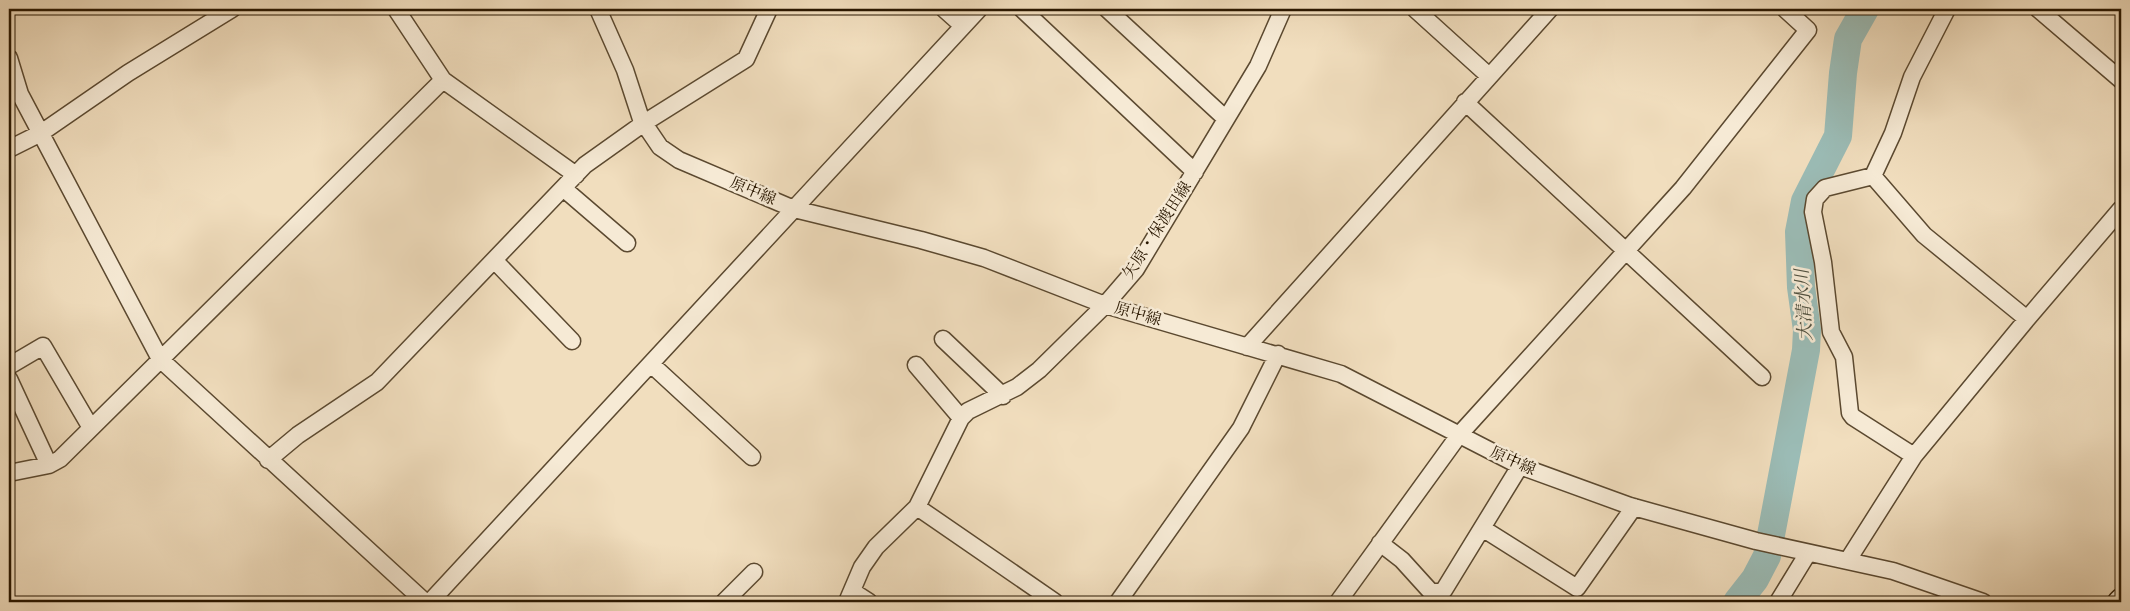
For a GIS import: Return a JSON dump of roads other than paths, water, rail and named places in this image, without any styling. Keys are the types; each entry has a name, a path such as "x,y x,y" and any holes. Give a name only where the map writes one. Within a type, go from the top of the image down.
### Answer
{"street":[{"path":"9,149 41,132 128,73 232,9"},
{"path":"396,9 443,80 576,175"},
{"name":"原中線","path":"598,9 625,70 644,123 660,147 679,160 794,209 921,240 984,258 1104,305 1247,347 1278,354 1341,374 1520,466 1634,507 1756,541 1808,553"},
{"path":"268,460 298,434 377,382 585,165 644,123 746,59 769,9"},
{"path":"944,9 964,26"},
{"path":"430,602 979,9"},
{"path":"1022,9 1195,172"},
{"path":"1107,9 1226,120"},
{"name":"矢原・保渡田線","path":"961,418 968,412 1003,396 1039,370 1104,305 1136,269 1258,66 1283,9"},
{"path":"1415,9 1489,76"},
{"path":"1247,347 1550,9"},
{"path":"1338,602 1459,435 1683,188 1808,30 1785,9"},
{"path":"1873,176 1893,133 1912,77 1946,9"},
{"path":"2038,9 2121,80"},
{"path":"9,58 20,94 160,359 268,460 346,527 425,602"},
{"path":"9,473 49,465 60,459 443,80"},
{"path":"1465,102 1762,377"},
{"path":"1873,176 1924,234 2027,319"},
{"path":"1873,176 1825,188 1815,199 1814,220 1823,262 1831,332 1844,357 1850,413 1914,456"},
{"path":"563,188 627,243"},
{"path":"1848,560 1914,456 2121,209"},
{"path":"494,260 572,341"},
{"path":"943,339 1003,396"},
{"path":"9,366 43,346 91,428"},
{"path":"1118,602 1241,428 1278,354"},
{"path":"651,364 752,457"},
{"path":"869,602 849,596 862,567 876,547 917,507 961,418 916,365"},
{"path":"9,378 49,465"},
{"path":"1380,543 1402,560 1431,592 1444,590 1520,466"},
{"path":"917,507 1055,602"},
{"path":"1482,528 1577,588 1634,507"},
{"path":"1778,602 1808,553 1893,571 1983,602"},
{"path":"724,602 754,572"}],"waterway":[{"name":"大清水川","path":"1737,602 1755,579 1767,556 1806,350 1807,330 1801,287 1799,232 1805,201 1838,136 1848,39 1865,9"}]}
